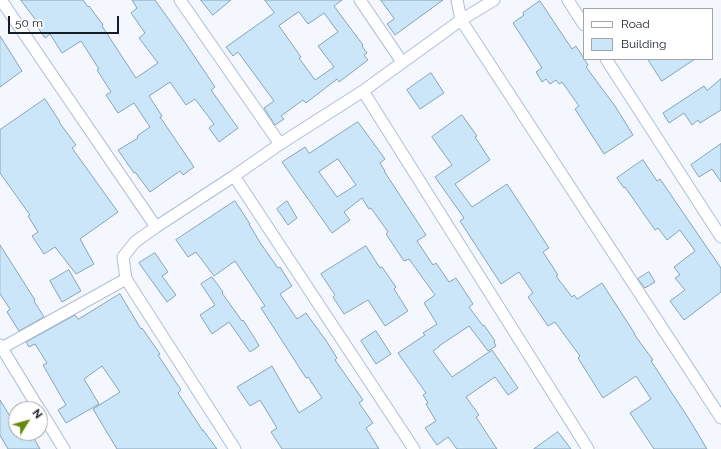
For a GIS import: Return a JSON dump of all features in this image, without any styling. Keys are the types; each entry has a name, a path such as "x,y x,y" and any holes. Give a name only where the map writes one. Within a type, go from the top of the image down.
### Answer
{"street":[{"path":"1,0 156,227"},
{"path":"180,0 280,144"},
{"path":"360,0 402,62"},
{"path":"457,0 461,20 721,418"},
{"path":"235,449 126,279 123,257 135,242 156,227 280,144 363,91 461,20 494,0"},
{"path":"568,0 583,23"},
{"path":"607,60 721,237"},
{"path":"363,91 588,449"},
{"path":"234,176 414,449"},
{"path":"34,401 1,347 126,279"},
{"path":"48,423 64,449"}],"building":[{"path":"21,0 83,0 103,25 102,26 136,78 158,63 139,38 145,33 131,13 137,8 132,0 155,0 215,87 211,90 238,128 219,142 209,128 214,124 195,99 186,105 170,82 149,96 162,116 160,117 194,167 183,175 180,171 150,192 135,172 134,173 118,150 138,138 137,136 150,127 134,103 118,113 106,95 111,92 97,70 99,69 81,41 62,53 50,34 45,38 34,22 36,21"},
{"path":"201,0 231,0 213,15"},
{"path":"265,0 342,0 334,6 363,45 362,46 367,53 364,55 368,60 339,82 337,79 306,103 303,100 281,116 284,119 275,125 264,108 274,101 238,52 233,56 226,47 274,13","holes":["299,12 308,24 324,13 338,32 318,46 334,67 315,80 279,26"]},
{"path":"381,0 443,0 395,35 387,24 394,19"},
{"path":"540,1 572,49 576,46 583,57 583,60 585,60 588,65 586,67 615,106 633,135 604,154 575,109 579,106 562,82 559,84 556,80 550,84 546,79 542,82 536,72 542,68 513,23 524,15 523,13"},
{"path":"0,36 22,71 0,87"},
{"path":"649,60 694,60 662,81"},
{"path":"431,73 444,93 420,109 407,90"},
{"path":"721,79 721,110 700,123 698,120 692,125 684,113 669,123 663,113 704,86 707,90"},
{"path":"45,99 59,122 76,145 72,148 118,212 80,239 94,264 76,274 55,247 44,254 32,236 38,232 28,216 30,215 0,173 0,130"},
{"path":"462,115 477,136 475,137 490,160 455,184 472,207 507,184 549,248 543,252 558,275 556,276 572,297 574,295 577,299 602,283 634,334 653,360 651,361 707,449 654,449 630,413 651,399 636,376 603,398 578,358 580,356 555,322 548,326 528,297 533,293 519,272 501,284 460,221 464,218 435,177 452,165 432,137"},
{"path":"358,122 385,159 380,163 384,171 426,235 417,241 433,265 436,263 449,282 456,278 473,304 469,307 483,326 484,325 495,341 496,346 488,351 469,326 433,351 452,377 492,350 518,388 508,395 495,377 466,397 479,415 476,417 497,449 457,449 448,437 437,445 425,428 436,421 426,404 428,403 423,395 426,393 398,353 425,335 423,333 437,324 424,303 435,295 409,259 404,261 386,234 388,232 362,198 344,212 350,220 332,233 282,162 305,147 309,153","holes":["338,159 356,185 337,197 319,172"]},
{"path":"721,144 721,182 712,169 699,177 691,165"},
{"path":"643,160 657,181 660,179 721,268 721,292 684,320 670,301 685,290 675,278 680,275 674,267 695,251 680,230 667,240 658,228 655,230 617,178"},
{"path":"235,201 261,244 278,268 280,267 292,286 280,294 297,319 306,313 327,342 337,358 335,360 363,400 359,403 373,423 366,428 379,449 282,449 271,432 277,428 260,400 250,406 237,387 272,366 299,413 322,398 308,377 306,378 261,308 265,306 235,261 214,276 196,252 188,257 176,240"},
{"path":"287,201 297,218 288,225 277,209"},
{"path":"0,245 44,317 19,331 7,312 10,309 0,294"},
{"path":"366,246 380,268 382,267 396,287 394,289 408,311 385,326 368,300 344,314 333,297 335,295 321,274"},
{"path":"155,253 168,272 162,276 176,295 167,302 139,263"},
{"path":"69,270 81,291 62,302 50,281"},
{"path":"649,272 655,282 645,288 638,279"},
{"path":"212,277 257,342 259,346 250,352 229,322 212,334 200,315 215,305 201,284"},
{"path":"120,294 141,329 142,328 160,354 158,355 181,390 178,393 203,431 217,449 117,449 93,409 120,392 102,366 84,379 99,404 66,423 58,410 66,405 43,365 47,363 35,344 29,347 26,342 75,315 78,319"},
{"path":"376,331 391,354 376,364 361,341"},
{"path":"0,400 8,413 8,441 36,441 40,449 8,449 0,435"},
{"path":"558,432 571,449 534,449"}]}
